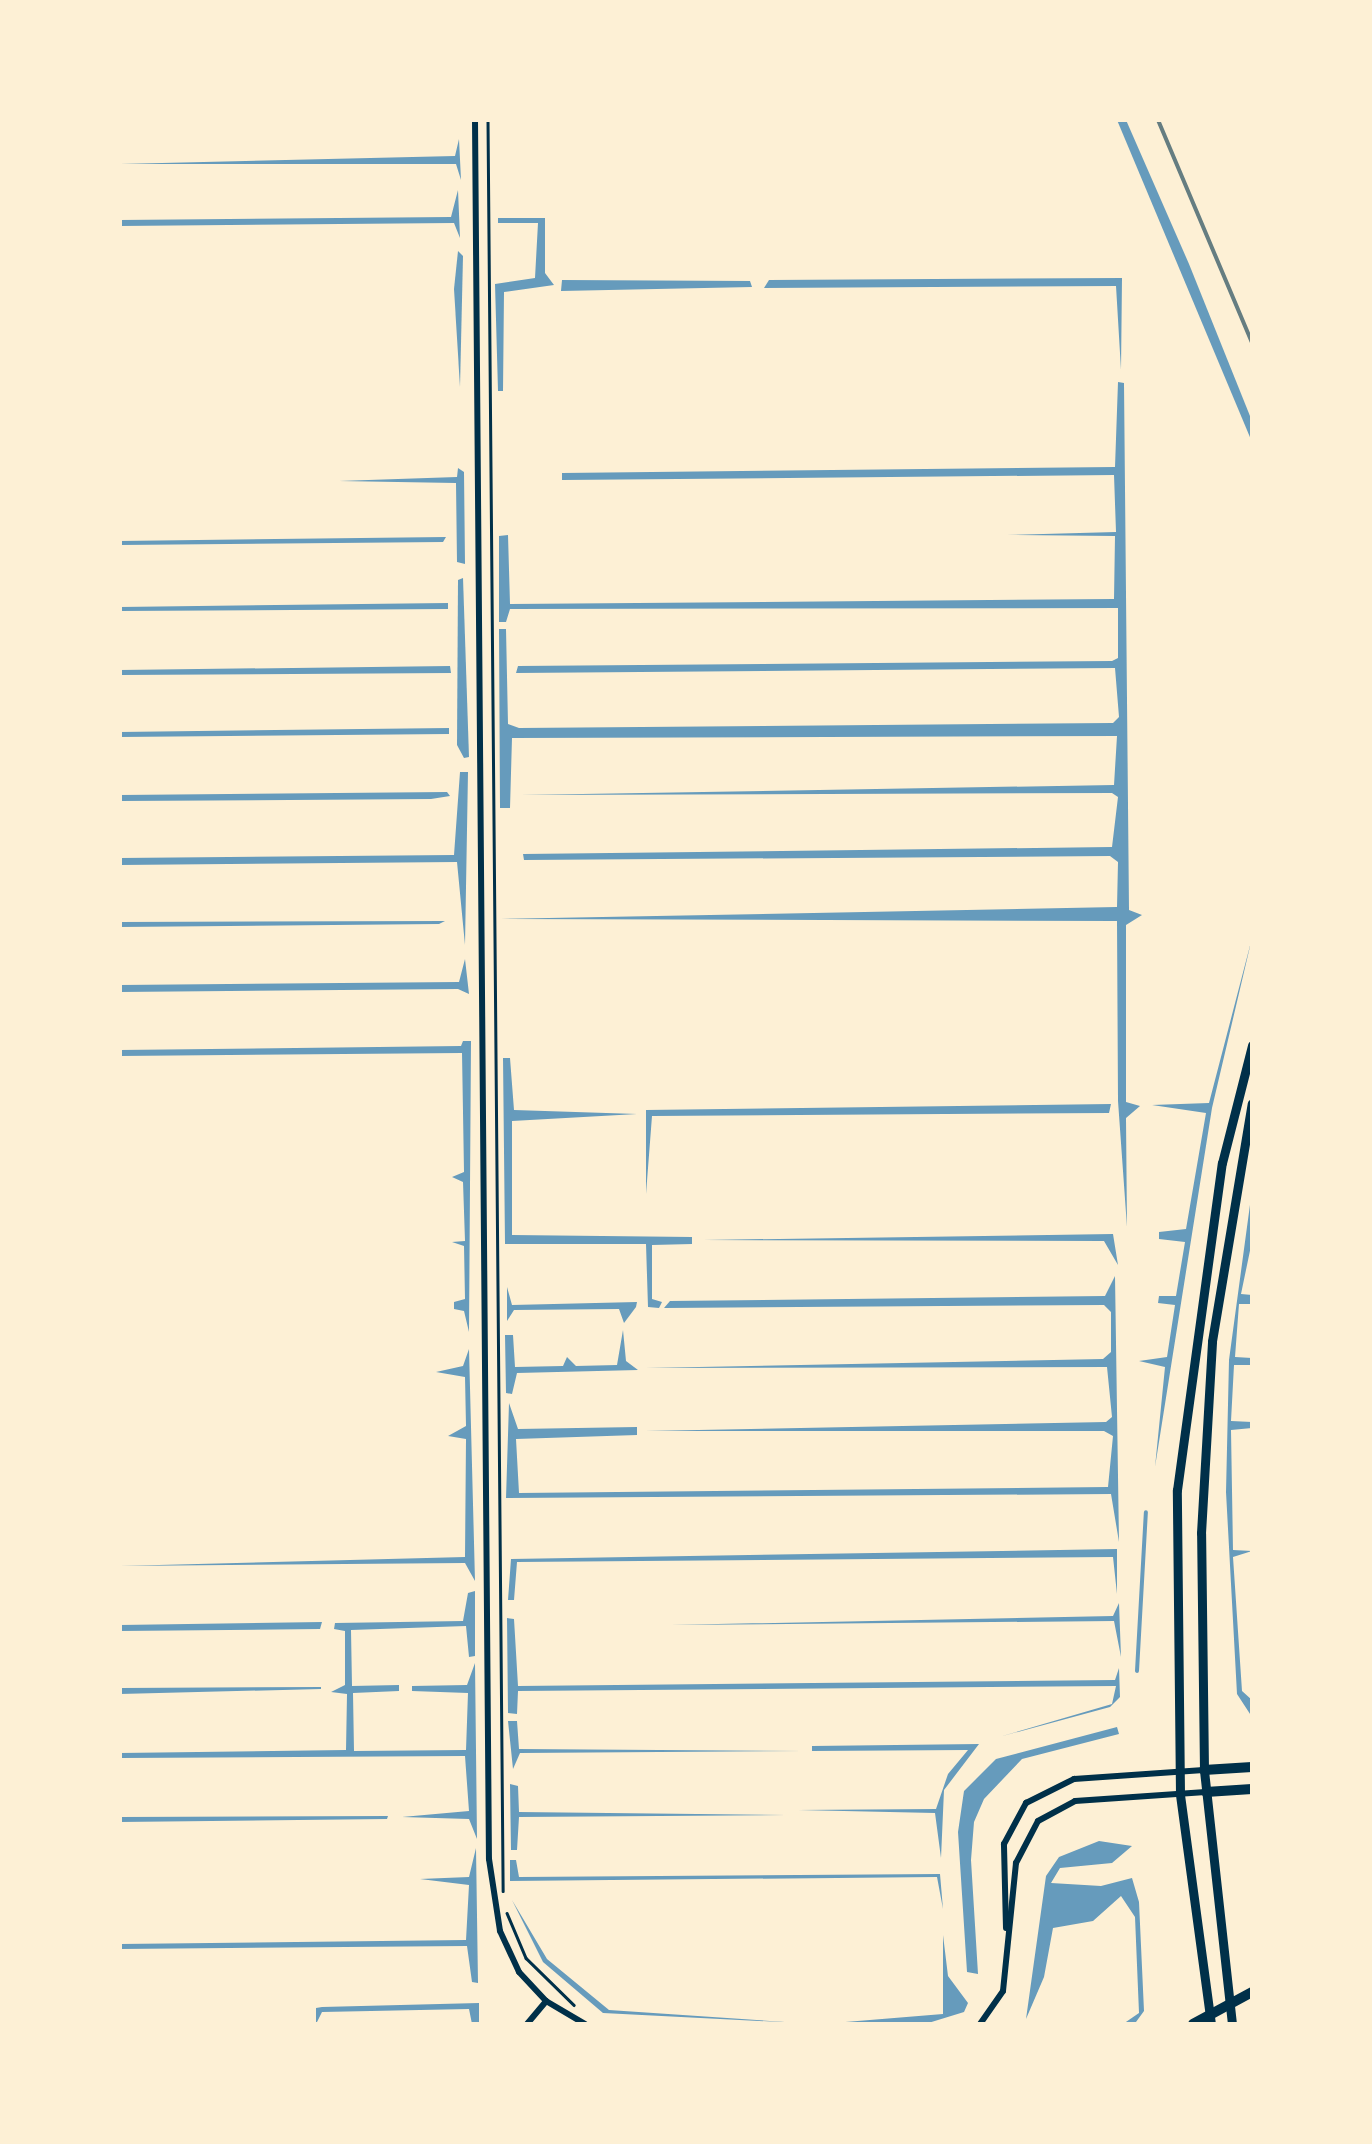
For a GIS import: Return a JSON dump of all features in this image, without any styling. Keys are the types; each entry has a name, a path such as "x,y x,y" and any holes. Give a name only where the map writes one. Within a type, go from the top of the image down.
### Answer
{"highway":[{"path":"1204,1770 1252,1767"},
{"path":"1206,1792 1252,1789"},
{"path":"1193,2024 1252,1992"}],"main road":[{"path":"1211,2024 1178,1771 1174,1643 1181,1442 1222,1162 1252,1044"},
{"path":"1232,2024 1204,1770 1204,1438 1222,1266 1252,1104"}],"street":[{"path":"475,120 490,1859 507,1950 546,2001 585,2024"},
{"path":"1008,1964 1004,1844 1026,1803 1074,1779 1204,1770"},
{"path":"980,2024 999,2002 1008,1964 1016,1862 1038,1821 1075,1801 1206,1792"},
{"path":"527,2024 546,2001"}],"path":[{"path":"488,120 502,1860 517,1943 535,1970 574,2004 569,2016"}],"water":[{"path":"1117,120 1126,120 1189,264 1252,421 1252,442"},
{"path":"459,139 461,180 456,164 120,164 455,156"},
{"path":"458,190 460,238 454,223 120,226 120,220 451,217"},
{"path":"498,218 545,218 545,273 554,285 504,292 503,391 498,391 495,284 535,278 538,223 498,223"},
{"path":"458,251 463,256 460,387 454,289"},
{"path":"1122,278 1121,370 1116,286 764,288 769,280"},
{"path":"562,280 750,281 752,287 561,291"},
{"path":"1118,382 1124,383 1129,910 1142,915 1126,925 1126,1102 1140,1106 1126,1118 1127,1227 1118,1101 1117,921 501,919 1117,907 1118,862 1110,856 524,860 523,854 1112,847 1118,797 1112,793 521,795 1114,785 1117,736 512,738 510,808 500,808 499,629 506,629 508,724 519,728 1113,723 1119,717 1115,668 516,673 518,666 1112,661 1118,658 1118,608 510,609 506,622 499,622 499,536 508,535 510,604 1114,599 1115,536 1007,535 1116,532 1114,475 562,480 562,473 1115,467"},
{"path":"458,468 464,472 465,564 457,562 456,483 339,481 457,477"},
{"path":"446,537 443,542 120,545 120,541"},
{"path":"463,578 469,757 464,758 457,745 458,580"},
{"path":"448,603 448,609 120,611 120,607"},
{"path":"450,666 451,673 120,675 120,670"},
{"path":"449,728 449,734 120,737 120,732"},
{"path":"460,772 468,772 465,945 457,862 120,865 120,858 454,855"},
{"path":"447,792 450,796 431,799 120,801 120,795"},
{"path":"445,921 439,924 120,927 120,922"},
{"path":"1252,938 1212,1108 1155,1467 1165,1367 1139,1361 1167,1357 1175,1305 1158,1303 1159,1296 1176,1296 1185,1242 1159,1239 1159,1232 1186,1229 1206,1113 1152,1105 1209,1103"},
{"path":"465,959 469,994 458,989 120,992 120,985 459,982"},
{"path":"463,1041 471,1041 469,1332 464,1311 454,1309 454,1302 465,1299 464,1246 452,1242 465,1241 463,1182 452,1177 464,1172 462,1053 120,1056 120,1050 461,1046"},
{"path":"503,1058 510,1058 514,1110 637,1114 512,1121 512,1235 692,1237 692,1244 652,1245 652,1299 662,1302 659,1308 648,1307 646,1244 505,1244"},
{"path":"1111,1104 1109,1113 652,1116 646,1194 646,1110"},
{"path":"1252,1190 1252,1241 1241,1294 1252,1295 1252,1304 1239,1304 1235,1357 1252,1358 1252,1365 1234,1365 1231,1421 1252,1422 1252,1428 1231,1430 1233,1550 1252,1551 1233,1557 1242,1691 1252,1700 1252,1717 1237,1694 1226,1492 1229,1360"},
{"path":"1113,1234 1118,1265 1104,1241 703,1240"},
{"path":"1115,1276 1119,1542 1111,1494 506,1498 509,1403 518,1429 637,1427 637,1435 516,1439 519,1493 1108,1487 1113,1436 1104,1431 645,1431 1106,1422 1112,1417 1107,1367 646,1368 1103,1359 1111,1352 1111,1312 1104,1305 664,1308 670,1301 1105,1296"},
{"path":"507,1287 512,1305 637,1302 624,1323 619,1309 514,1310 507,1321"},
{"path":"623,1330 626,1361 638,1370 517,1373 512,1394 506,1393 505,1335 513,1335 515,1367 563,1366 567,1357 576,1366 617,1365"},
{"path":"469,1349 475,1581 465,1563 120,1566 465,1557 466,1439 448,1436 466,1426 465,1377 436,1372 463,1366"},
{"path":"1117,1549 1117,1594 1113,1557 517,1562 514,1600 508,1600 511,1559"},
{"path":"475,1591 475,1656 469,1657 466,1626 351,1630 352,1686 399,1685 399,1691 353,1693 354,1751 466,1750 468,1693 412,1691 412,1686 467,1685 475,1663 477,1839 469,1819 402,1817 469,1811 465,1756 120,1758 120,1753 346,1750 347,1694 331,1692 345,1685 345,1631 334,1629 335,1623 463,1621 468,1593"},
{"path":"1119,1603 1121,1657 1114,1621 671,1625 1113,1616"},
{"path":"507,1618 514,1619 518,1686 1115,1680 1119,1668 1120,1697 1110,1707 999,1737 1112,1704 1116,1686 518,1691 517,1714 508,1713"},
{"path":"322,1622 320,1629 120,1631 120,1625"},
{"path":"321,1687 321,1689 120,1694 120,1688"},
{"path":"508,1721 517,1721 519,1749 802,1751 520,1753 513,1769"},
{"path":"1117,1727 1119,1734 1022,1759 984,1799 974,1822 971,1860 978,1974 967,1972 958,1832 964,1791 996,1759"},
{"path":"979,1744 944,1790 941,1858 935,1813 798,1810 936,1809 948,1774 968,1750 812,1751 812,1746"},
{"path":"510,1784 518,1786 519,1812 786,1815 519,1817 517,1850 511,1850"},
{"path":"388,1816 387,1819 120,1822 120,1817"},
{"path":"1099,1841 1132,1846 1112,1863 1060,1868 1051,1883 1101,1886 1132,1878 1139,1902 1144,2011 1136,2022 1123,2024 1139,2013 1135,1917 1121,1896 1093,1921 1053,1928 1044,1977 1026,2019 1046,1876 1059,1857"},
{"path":"476,1848 478,1983 472,1982 467,1946 120,1949 120,1944 466,1940 469,1885 420,1879 469,1877"},
{"path":"510,1860 516,1860 519,1877 940,1874 943,1909 937,1877 510,1881"},
{"path":"512,1900 547,1959 609,2010 800,2023 603,2013 543,1962"},
{"path":"943,1935 948,1976 968,2003 964,2012 925,2024 821,2024 943,2014"},
{"path":"479,2003 479,2024 472,2024 469,2009 322,2012 316,2024 316,2008 322,2007"}],"waterway":[{"path":"1137,1671 1146,1512"}],"railway":[{"path":"1158,120 1252,343"}]}
